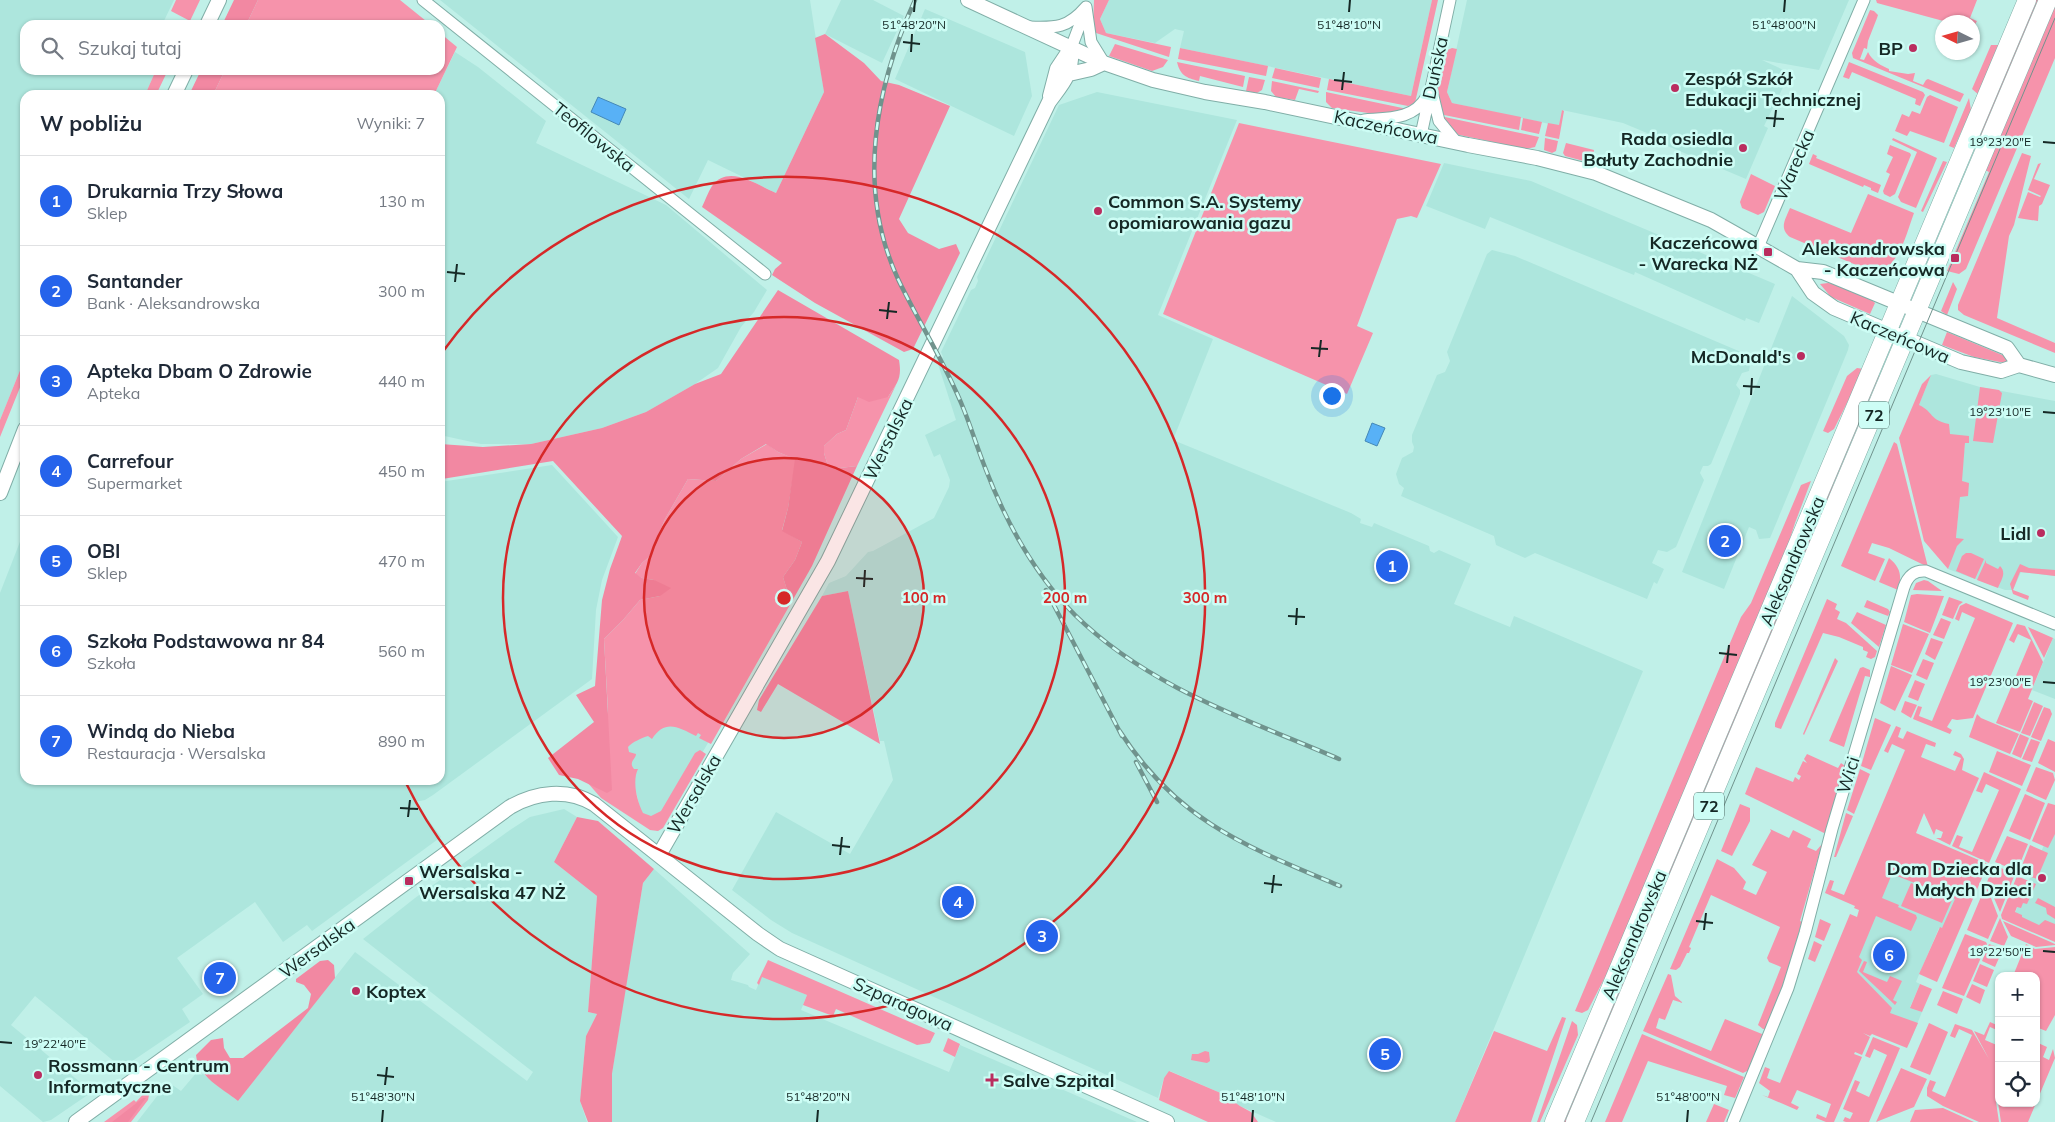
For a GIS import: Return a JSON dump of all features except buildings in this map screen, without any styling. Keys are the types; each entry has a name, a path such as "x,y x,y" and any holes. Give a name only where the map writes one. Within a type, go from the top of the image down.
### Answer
{"main road":[{"name":"Aleksandrowska","path":"1554,1122 2027,0"},
{"name":"Aleksandrowska","path":"1576,1122 2048,0"}],"street":[{"path":"209,20 219,0"},
{"name":"Teofilowska","path":"423,0 765,274"},
{"name":"Kaczeńcowa","path":"968,0 1104,63 1153,80 1537,158 1596,173 1712,220 1797,269 1823,272 2008,348 2019,365"},
{"name":"Duńska","path":"1421,135 1450,0"},
{"name":"Warecka","path":"1758,247 1864,0"},
{"path":"1027,26 1062,26 1072,21 1086,4"},
{"path":"1069,74 1104,63 1092,42 1086,4"},
{"name":"Wersalska","path":"1049,102 1058,69 1072,48 1086,4"},
{"name":"Wersalska","path":"76,1122 510,807 521,801 549,794 567,794 582,798 601,809 659,855 828,561 1049,102 1069,74 1072,62 1072,48"},
{"path":"176,90 184,75"},
{"path":"1359,121 1411,114 1424,102 1431,88"},
{"path":"1431,88 1439,121 1457,143"},
{"name":"Kaczeńcowa","path":"1797,269 1821,300 1834,308 1906,340 1971,365 2001,371 2019,365 2055,375"},
{"path":"0,493 20,442"},
{"name":"Wici","path":"1733,1122 1784,1001 1805,934 1832,829 1906,581 1913,573 1926,571 2055,624"},
{"name":"Szparagowa","path":"659,855 758,934 780,948 1167,1122"}],"shaded area":[{"path":"0,0 174,0 164,20 20,20 20,75 154,75 147,90 20,90 20,370 0,420"},
{"path":"176,0 200,0 190,20 171,11"},
{"path":"234,0 258,0 248,20 224,20"},
{"path":"258,0 400,0 425,20 248,20"},
{"path":"440,0 810,0 824,92 776,193 708,160 689,199"},
{"path":"841,0 873,0 904,16 882,63 825,34"},
{"path":"1094,0 1109,0 1100,19 1106,33 1171,47 1169,57 1093,32"},
{"path":"1109,0 1432,0 1411,96 1180,48 1184,31 1175,29 1155,43 1106,33 1100,19"},
{"path":"1432,0 1438,0 1415,103 1408,106 1327,90 1329,79 1411,96"},
{"name":"Zespół Szkół Edukacji Technicznej","path":"1467,0 1849,0 1819,70 1762,60 1790,73 1764,126 1768,128 1746,179 1651,139 1646,136 1647,133 1623,123 1562,110 1559,126 1452,103 1447,92"},
{"path":"1876,0 1977,0 1971,15 1935,15 1935,19 1877,3"},
{"path":"2035,0 2040,0 1976,149 1986,117"},
{"path":"2055,5 2055,58 1966,269 1959,274 1947,271 1989,172 1985,170"},
{"path":"925,9 1025,52 1032,96 1014,136 895,79"},
{"path":"1870,10 1878,15 1868,41 1867,49 1864,48 1860,59 1864,60 1868,52 1875,61 1889,69 1889,71 1908,74 1915,73 1913,81 1923,85 1928,79 1964,94 1960,102 1853,58 1852,53"},
{"path":"825,34 864,63 881,81 899,85 950,106 899,219 908,233 939,249 956,244 960,253 913,349 904,352 815,303 772,275 775,269 782,263 702,207 712,186 719,179 727,176 744,178 776,193 824,92 815,38"},
{"path":"445,37 457,47 445,72"},
{"path":"1115,44 1168,60 1163,67 1152,71 1109,56"},
{"path":"1991,45 2000,45 1979,95 1972,89"},
{"path":"1180,48 1268,66 1266,76 1178,59"},
{"path":"1452,48 1457,49 1447,92 1452,103 1521,117 1519,130 1439,114 1438,83 1443,52"},
{"path":"455,52 478,67 546,121 536,143 666,205 767,290 754,312 741,327 718,368 695,384 646,412 602,428 531,444 481,444 445,436 445,90 436,90"},
{"path":"1177,62 1245,76 1243,87 1200,76 1199,81 1190,79 1182,73"},
{"path":"1849,62 1923,92 1925,95 1920,106 1915,104 1916,99 1852,72 1849,79 1843,77"},
{"path":"1275,68 1321,78 1319,88 1272,78"},
{"path":"154,75 166,75 158,90 147,90"},
{"path":"199,75 223,75 215,90 191,90"},
{"path":"223,75 444,75 436,90 215,90"},
{"path":"1249,77 1265,80 1262,90 1257,93 1246,91"},
{"path":"1272,81 1319,91 1318,93 1299,89 1295,100 1276,97 1271,91"},
{"path":"1097,92 1237,120 1158,315 1213,339 1173,440 1351,513 1361,519 1360,523 1372,527 1374,523 1429,546 1430,551 1434,553 1439,550 1471,564 1454,604 1510,627 1514,616 1643,671 1455,1122 1276,1122 1240,1106 1223,1094 1170,1071 1164,1078 1158,1098 792,933 771,920 732,890 776,812 850,854 893,780 884,741 880,741 848,591 822,596 829,583 846,576 868,552 934,518 949,487 950,480 940,454 934,457 925,435 956,420 937,361 943,357 941,352 971,290 975,288 978,281 977,277 1059,105"},
{"path":"1326,92 1412,110 1376,114 1332,108 1326,102"},
{"path":"1930,95 1958,107 1944,143 1910,131 1907,136 1895,131 1902,114 1909,117 1912,111 1920,114 1927,97"},
{"path":"1969,98 1971,110 1954,148 1949,146"},
{"path":"1562,110 1564,111 1559,139 1545,136 1548,123 1559,125"},
{"path":"1440,116 1539,137 1535,147 1526,149 1455,134"},
{"path":"1523,118 1542,122 1539,134 1521,130"},
{"path":"1239,123 1441,164 1417,218 1411,216 1397,219 1357,326 1373,333 1347,394 1163,314"},
{"path":"1545,138 1558,141 1556,151 1552,153 1544,150"},
{"path":"1893,138 1937,158 1916,208 1901,202 1898,197 1917,152 1892,140"},
{"path":"1566,143 1594,150 1591,163 1565,156 1563,153"},
{"path":"1890,145 1911,155 1895,194 1890,197 1884,194 1883,191 1890,174 1886,172 1893,157 1887,154"},
{"path":"2022,153 2031,156 2014,225 2009,236 1997,318 2055,343 2055,353 1964,315 1958,310 1958,305"},
{"path":"1813,154 1817,156 1816,158 1881,185 1878,193 1864,185 1863,187 1809,164"},
{"path":"1943,161 1947,162 1923,212 1921,211"},
{"path":"1444,163 1531,181 1775,284 1759,323 1746,318 1745,321 1635,272 1634,275 1490,217 1485,229 1426,206"},
{"path":"2041,163 2034,179 2050,185 2042,204 2039,206 2038,221 2018,218 2028,192 2041,196 2028,190 2038,164"},
{"path":"1751,174 1775,186 1764,212 1758,215 1742,208 1740,202"},
{"path":"1868,194 1914,213 1899,252 1893,261 1878,271 1868,270 1790,237 1785,230 1784,224 1790,208 1851,233"},
{"path":"1492,250 1515,256 1748,355 1751,359 1749,371 1742,373 1736,385 1740,390 1740,394 1711,464 1703,466 1700,473 1704,480 1676,547 1667,552 1658,550 1652,563 1664,569 1657,584 1654,582 1647,599 1535,553 1525,558 1496,545 1494,536 1401,496 1404,488 1399,484 1396,474 1402,458 1413,452 1412,435 1437,375 1445,372 1450,361 1447,352 1487,254"},
{"path":"1953,282 1957,289 1947,315 1941,311"},
{"path":"1820,284 1839,285 1871,299 1875,303 1870,314 1831,297"},
{"path":"778,290 899,360 900,371 897,383 888,397 869,402 858,397 846,430 837,434 824,446 828,466 840,468 857,466 812,566 791,603 783,577 795,560 802,542 782,531 788,508 795,459 778,452 766,444 741,459 716,481 688,479 665,519 649,557 635,573 642,578 654,580 671,588 660,596 640,600 604,639 612,790 607,793 578,779 559,775 548,758 594,722 576,695 595,686 602,600 610,569 622,536 553,461 445,479 445,444 483,447 531,444 602,428 646,412 695,384 721,374"},
{"path":"1792,296 1844,336 1849,345 1848,350 1770,538 1759,539 1756,530 1749,527 1724,589 1682,572"},
{"path":"1947,332 2007,357 2009,362 2005,363 1974,357 1942,345"},
{"path":"1857,368 1864,369 1834,429 1828,433 1823,431 1847,376"},
{"path":"20,370 20,387 0,437 0,420"},
{"path":"1936,374 1980,387 2055,401 2055,576 2021,572 2013,590 2005,590 1948,569 1956,538 1965,442 1945,438 1946,425 1916,412 1931,375"},
{"path":"1878,375 1821,520 1567,1122 1564,1122"},
{"path":"1931,375 1919,405 1938,420 1949,424 1950,434 1969,436 1969,443 1965,443 1962,481 1969,483 1968,496 1960,497 1956,538 1964,539 1957,546 1948,569 1924,541 1899,438 1922,384"},
{"path":"896,385 857,466 840,468 828,466 824,446 837,434 846,430 858,397 888,397"},
{"path":"1980,387 1999,390 2002,393 1993,443 1973,441"},
{"path":"1894,442 1897,444 1928,567 1889,548 1872,543 1868,553 1885,559 1875,581 1841,566"},
{"path":"767,444 778,452 796,459 788,508 782,530 802,542 795,560 783,577 791,603 711,744 699,738 701,735 698,733 696,736 678,728 667,727 657,733 652,739 648,736 628,747 629,752 636,754 632,767 638,769 635,785 639,803 643,813 651,816 661,811 695,753 700,750 706,754 663,828 658,831 650,830 601,798 587,782 595,786 608,711 604,639 640,600 660,596 654,580 642,578 635,574 642,563 649,557 665,519 688,479 716,481 741,459"},
{"path":"552,465 618,537 602,580 596,610 592,679 433,795 425,800 415,802 441,837 312,931 307,925 283,942 255,902 177,958 203,994 182,1009 190,1022 122,1068 35,996 11,1025 92,1092 51,1120 43,1122 0,1086 0,593 20,542 20,785 445,785 445,481"},
{"path":"1811,481 1788,545 1616,956 1588,1010 1582,1013 1575,1011 1741,617 1751,603 1801,485"},
{"path":"1966,553 1971,553 1984,559 1975,579 1956,571 1962,556"},
{"path":"1889,558 1896,565 1899,572 1898,590 1879,582"},
{"path":"1986,560 1986,563 1998,569 2000,566 2003,571 2003,577 1998,588 1977,580"},
{"path":"2020,564 2029,568 2055,570 2055,576 2020,572 2013,590 2029,596 2028,600 2013,594 2010,584"},
{"path":"1924,580 1942,591 1913,590 1916,583"},
{"path":"848,591 880,744 778,684 761,712 757,710 759,700 822,596"},
{"path":"1911,595 1944,596 1930,633 1904,622"},
{"path":"1949,597 1963,602 1959,605 1953,619 1942,615"},
{"path":"1827,599 1837,604 1835,609 1840,612 1837,619 1846,623 1877,651 1875,657 1871,659 1866,657 1868,652 1863,650 1863,647 1839,637 1823,633 1781,729 1775,727 1775,723"},
{"path":"1867,600 1888,609 1890,612 1888,616 1864,607"},
{"path":"1966,603 2013,623 1973,718 1952,719 1947,727 1952,730 1950,734 1913,719 1918,706 1922,707 1919,716 1932,721 1975,618 1962,612 1959,621 1955,619 1960,606"},
{"path":"1857,612 1886,625 1879,647 1851,623"},
{"path":"1941,618 1951,622 1944,639 1933,635"},
{"path":"1903,624 1929,634 1912,673 1891,665"},
{"path":"2017,624 2025,626 2043,662 2028,699 2033,701 2020,732 1996,723 2031,640 2018,634 2014,643 2009,640"},
{"path":"2028,627 2053,638 2044,658"},
{"path":"1931,638 1943,642 1935,660 1925,654"},
{"path":"2053,638 2055,639 2055,699 2032,690"},
{"path":"1835,658 1838,661 1804,735 1803,734"},
{"path":"1923,659 1934,663 1927,680 1916,675"},
{"path":"1891,666 1912,675 1895,711 1880,703"},
{"path":"1863,667 1870,670 1870,677 1865,676 1844,747 1829,741 1860,668"},
{"path":"1915,680 1925,684 1918,701 1908,697"},
{"path":"1905,701 1917,705 1911,718 1901,712"},
{"path":"2034,702 2043,706 2030,736 2021,733"},
{"path":"2044,707 2050,709 2052,714 2041,741 2031,737"},
{"path":"1977,714 1981,718 2019,734 2010,754 1969,737"},
{"path":"678,718 712,736 657,831 643,821 625,744"},
{"path":"1875,718 1891,725 1871,770 1861,766"},
{"path":"1896,726 1901,728 1898,737 1903,739 1907,731 1936,743 1935,747 1926,744 1921,757 1955,771 1961,758 1953,755 1955,751 1961,754 1964,759 1962,770 1979,778 1950,845 1936,838 1941,838 1943,832 1936,829 1934,835 1924,813 1916,833 1988,864 1937,982 1919,974 1955,899 1892,874 1882,898 1899,905 1898,907 1916,915 1917,918 1911,931 1876,916 1859,957 1862,960 1857,972 1892,1008 1890,1013 1918,1023 1907,1048 1872,1034 1870,1036 1863,1033 1870,1037 1862,1055 1855,1052 1854,1054 1862,1057 1834,1122 1826,1122 1816,1118 1817,1114 1826,1118 1831,1104 1797,1090 1791,1103 1799,1107 1797,1110 1762,1095 1768,1097 1770,1091 1759,1083 1765,1067 1770,1069 1767,1078 1780,1083 1850,914 1857,917 1859,910 1854,908 1855,906 1825,893 1830,880 1834,881 1831,890 1844,895 1905,750 1892,744 1888,753 1884,751"},
{"path":"2020,734 2029,738 2021,758 2012,754"},
{"path":"2031,739 2040,742 2032,762 2022,759"},
{"path":"2048,739 2055,742 2055,772 2038,763"},
{"path":"1997,751 2031,765 2022,786 1989,772"},
{"path":"1807,754 1838,768 1841,763 1845,766 1826,834 1745,794 1756,767 1793,782 1795,777 1799,780 1801,776 1797,774 1803,761 1807,763 1804,759"},
{"path":"2036,767 2053,773 2055,780 2046,800 2026,791"},
{"path":"1860,769 1870,774 1854,814 1847,810"},
{"path":"1984,772 2021,789 1989,863 1952,846 1957,835 1963,837 1959,847 1972,852 1999,790 1986,784 1982,793 1976,791"},
{"path":"2025,794 2045,803 2030,840 2009,831"},
{"path":"2048,803 2055,805 2055,834 2048,848 2032,841"},
{"path":"1740,804 1750,808 1750,821 1732,856 1721,851"},
{"path":"564,809 577,817 554,862 597,896 588,1012 597,1014 586,1036 580,1101 587,1122 137,1122 168,1082 181,1091 197,1072 201,1075 203,1074 238,1101 355,952 527,1081 533,1072 363,939 415,898 530,817"},
{"path":"1846,813 1853,816 1836,857 1834,857"},
{"path":"577,817 598,821 654,869 643,883 612,1074 612,1122 588,1122 580,1101 586,1036 597,1014 588,1012 597,896 554,862"},
{"name":"Dom Dziecka dla Małych Dzieci","path":"2055,822 2055,934 2017,917 2015,913"},
{"path":"1770,829 1789,838 1793,830 1811,839 1807,847 1816,851 1822,844 1800,921 1802,922 1779,999 1767,1029 1763,1029 1758,1025 1781,967 1769,962 1767,958 1780,927 1711,895 1689,947 1691,948 1689,953 1687,953 1680,967 1676,970 1670,969 1717,859 1734,868 1746,882 1743,889 1756,895 1767,872 1752,865 1771,831"},
{"path":"1904,830 1984,867 1956,935 1939,928 1918,977 1916,982 1920,984 1910,1007 1922,1012 1909,1044 1828,1008"},
{"path":"2007,836 2028,844 2017,871 1995,862"},
{"path":"2030,845 2048,853 2037,879 2019,873"},
{"path":"1994,865 2015,874 2000,912 1987,882"},
{"path":"654,869 750,954 733,973 731,980 748,985 756,990 762,976 807,995 801,1010 949,1072 960,1045 1137,1122 612,1122 612,1074 624,996 643,883"},
{"path":"2017,876 2036,884 2027,904 2023,903 2021,908 2017,907 2015,912 2039,925 2045,920 2055,924 2055,942 2002,919 2001,915"},
{"path":"1911,883 1952,900 1942,923 1901,906"},
{"path":"1986,885 1998,916 1988,939 1967,930"},
{"path":"2038,898 2055,907 2055,919 2047,914 2046,908 2035,903"},
{"path":"2000,918 2008,937 2004,946 1990,941"},
{"path":"1820,919 1831,924 1824,941 1815,937"},
{"path":"2003,921 2055,945 2036,947 2011,936"},
{"path":"1965,934 1987,944 1964,996 1942,988"},
{"path":"1814,941 1822,945 1815,962 1808,959"},
{"path":"1989,944 2003,949 1995,967 1982,961"},
{"path":"2026,944 2035,949 2055,947 2055,1015 2046,1031 2040,1029 2040,972 2015,972"},
{"path":"328,960 334,965 335,978 238,1101 206,1076 201,1070 196,1055 211,1040 223,1038 224,1048 230,1058 243,1058 308,1008 311,994 304,985 296,982 296,979 320,961"},
{"path":"768,960 935,1033 930,1043 917,1045 836,1009 833,1016 803,1005 807,995 762,977 759,985 757,983"},
{"path":"1864,961 1867,962 1863,972 1887,982 1890,976 1902,981 1893,1000 1897,1002 1895,1005 1859,971"},
{"path":"1980,964 1994,970 1987,987 1973,981"},
{"path":"1668,974 1671,975 1675,996 1683,1003 1673,1000 1665,1020 1659,1018 1656,1028 1711,1051 1725,1019 1762,1034 1764,1036 1749,1070 1743,1073 1643,1031"},
{"path":"1920,984 1932,989 1922,1012 1910,1008"},
{"path":"1972,984 1985,990 1980,1004 1966,997"},
{"path":"1943,991 1963,999 1957,1014 1937,1005"},
{"path":"1562,1017 1566,1018 1531,1122 1455,1122 1494,1031 1547,1051"},
{"path":"1572,1021 1577,1025 1578,1035 1540,1122 1537,1122"},
{"path":"1990,1022 1995,1024 1995,1029 1990,1027 1985,1040 1995,1044 1995,1107 1997,1107 1999,1122 1979,1122 1943,1106 1927,1096 1930,1080 1936,1082 1932,1091 1945,1097 1972,1035 1959,1029 1955,1038 1950,1036 1955,1024 1972,1030 1989,1059 1974,1031 1984,1035"},
{"path":"1929,1023 1948,1032 1930,1075 1910,1067"},
{"path":"1642,1034 1744,1077 1735,1098 1724,1095 1727,1086 1648,1061 1622,1122 1605,1122"},
{"path":"1873,1037 1900,1048 1869,1122 1843,1121 1845,1117 1850,1119 1853,1113 1843,1109 1855,1080 1860,1082 1856,1091 1869,1097 1887,1055 1874,1049 1870,1058 1865,1056"},
{"path":"948,1038 960,1044 955,1057 943,1051"},
{"path":"2040,1044 2047,1047 2043,1057 2049,1060 2053,1049 2055,1058 2040,1094"},
{"path":"1209,1052 1210,1061 1207,1063 1191,1060 1192,1054"},
{"path":"1901,1068 1927,1079 1914,1107 1876,1122"},
{"path":"1169,1071 1223,1094 1251,1112 1258,1122 1208,1122 1159,1100 1164,1078"},
{"path":"146,1091 149,1095 148,1100 131,1122 104,1122 134,1100 136,1102"},
{"path":"143,1098 146,1098 128,1122 112,1122"},
{"path":"1714,1104 1729,1110 1724,1122 1706,1122"},
{"path":"1999,1107 2034,1107 2028,1122 2001,1122"},
{"path":"1943,1108 1974,1122 1910,1122 1915,1110"}],"water":[{"path":"598,97 626,109 619,125 591,112"},
{"path":"1372,423 1385,428 1377,446 1365,441"}],"tram line":[{"path":"1591,1122 2055,18"}],"railway":[{"path":"915,0 901,34 881,103 876,138 874,174 877,209 885,244 898,279 957,393 994,490 1012,528 1047,583 1075,615 1103,640 1134,662 1166,682 1200,699 1339,759"},
{"path":"1046,590 1122,736"},
{"path":"1119,730 1141,761 1189,809 1244,843 1340,886"},
{"path":"1136,762 1157,802"}],"place":[{"name":"BP","path":"1913,48"},
{"name":"Zespół Szkół Edukacji Technicznej","path":"1675,88"},
{"name":"Rada osiedla Bałuty Zachodnie","path":"1743,148"},
{"name":"Common S.A. Systemy opomiarowania gazu","path":"1098,211"},
{"name":"Kaczeńcowa - Warecka NŻ","path":"1768,252"},
{"name":"Aleksandrowska - Kaczeńcowa","path":"1955,258"},
{"name":"McDonald's","path":"1801,356"},
{"name":"Lidl","path":"2041,533"},
{"name":"Santander","path":"1725,541"},
{"name":"Drukarnia Trzy Słowa","path":"1392,566"},
{"name":"Dom Dziecka dla Małych Dzieci","path":"2042,878"},
{"name":"Wersalska - Wersalska 47 NŻ","path":"409,881"},
{"name":"Carrefour","path":"958,902"},
{"name":"Apteka Dbam O Zdrowie","path":"1042,936"},
{"name":"Szkoła Podstawowa nr 84","path":"1889,955"},
{"name":"Windą do Nieba","path":"220,978"},
{"name":"Koptex","path":"356,991"},
{"name":"OBI","path":"1385,1054"},
{"name":"Rossmann - Centrum Informatyczne","path":"38,1075"},
{"name":"Salve Szpital","path":"992,1080"}]}
